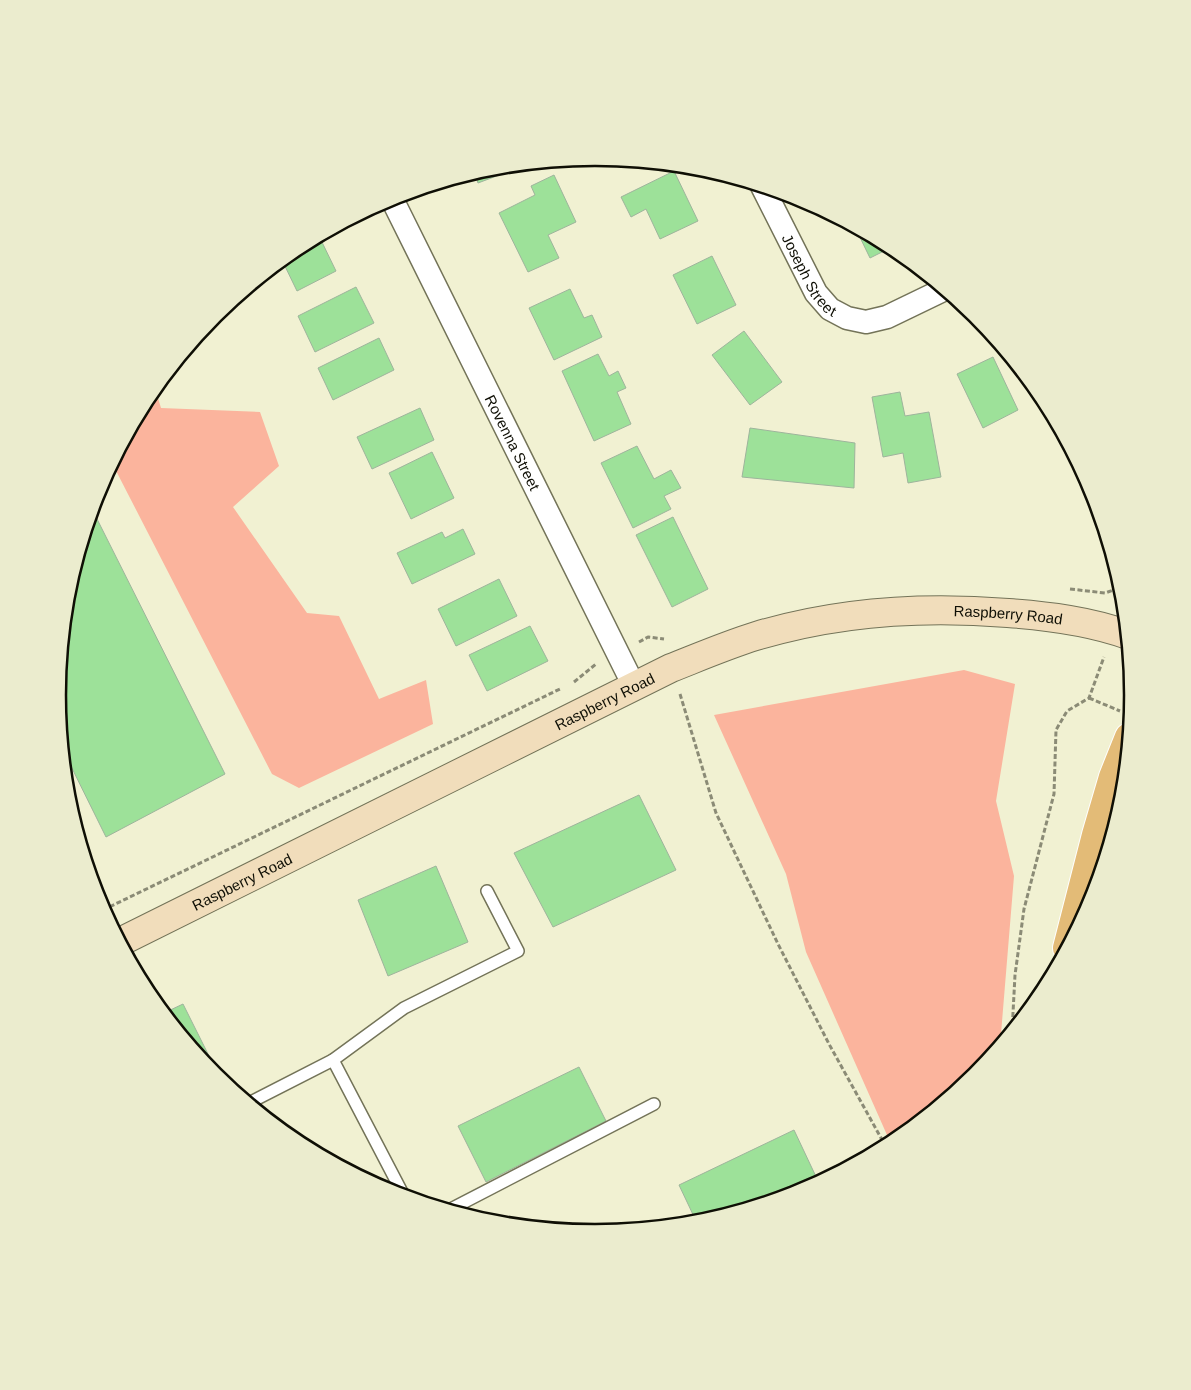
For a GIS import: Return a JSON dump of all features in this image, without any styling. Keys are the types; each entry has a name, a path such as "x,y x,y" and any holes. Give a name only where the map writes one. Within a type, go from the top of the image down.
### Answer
{"main road":[{"name":"Raspberry Road","path":"126,939 671,668 756,636 838,617 888,610 960,609 1043,616 1121,632"},
{"path":"1074,919 1123,736"}],"street":[{"name":"Joseph Street","path":"766,194 816,293 830,309 847,318 866,322 887,317 938,292"},
{"name":"Rovenna Street","path":"395,205 634,686"}],"lane":[{"path":"255,1100 333,1060 404,1008 518,951 487,891"},
{"path":"333,1060 399,1186"},
{"path":"458,1206 654,1104"}],"path":[{"path":"671,668 716,813 778,944 829,1044 882,1140"},
{"path":"1013,1020 1015,975 1024,909 1054,794 1056,730 1067,712 1089,698 1124,724"}],"shaded area":[{"path":"158,397 161,408 260,412 279,466 233,507 307,613 339,616 379,699 426,680 433,724 299,788 272,774 116,471 137,430"},
{"path":"964,670 1015,684 996,801 1014,876 1001,1034 970,1069 944,1093 918,1115 888,1136 806,952 786,874 714,715"}],"building":[{"path":"674,172 698,221 660,239 646,209 631,217 621,197"},
{"path":"501,174 478,183 477,180"},
{"path":"554,175 576,222 548,235 559,258 528,272 499,213 535,195 531,186"},
{"path":"860,237 884,251 870,258"},
{"path":"322,242 336,271 297,291 285,266"},
{"path":"712,256 736,305 697,324 673,275"},
{"path":"356,287 374,323 315,352 298,316"},
{"path":"570,289 584,318 592,315 602,337 554,360 529,308"},
{"path":"744,331 782,382 750,405 712,355"},
{"path":"379,338 394,370 333,400 318,368"},
{"path":"598,354 609,376 618,371 626,388 617,392 631,424 594,441 562,371"},
{"path":"993,357 1018,410 983,428 957,374"},
{"path":"900,392 905,416 929,412 941,477 908,483 903,453 883,457 872,397"},
{"path":"420,408 434,440 372,469 357,437"},
{"path":"750,428 855,443 854,488 742,477"},
{"path":"637,446 654,479 671,470 681,488 664,496 671,509 633,528 601,463"},
{"path":"432,452 454,498 411,519 389,473"},
{"path":"673,517 708,589 672,607 636,535"},
{"path":"97,518 225,774 106,837 71,767 67,730 67,660 71,626 84,558"},
{"path":"463,529 475,554 412,584 397,553 442,532 445,538"},
{"path":"499,579 517,616 456,646 438,609"},
{"path":"530,626 548,661 487,691 469,655"},
{"path":"639,795 676,870 553,927 514,853"},
{"path":"436,866 468,942 388,976 358,900"},
{"path":"183,1004 209,1056 198,1044 171,1010"},
{"path":"579,1067 606,1121 486,1182 458,1126"},
{"path":"794,1130 816,1176 766,1196 693,1215 679,1185"}]}
